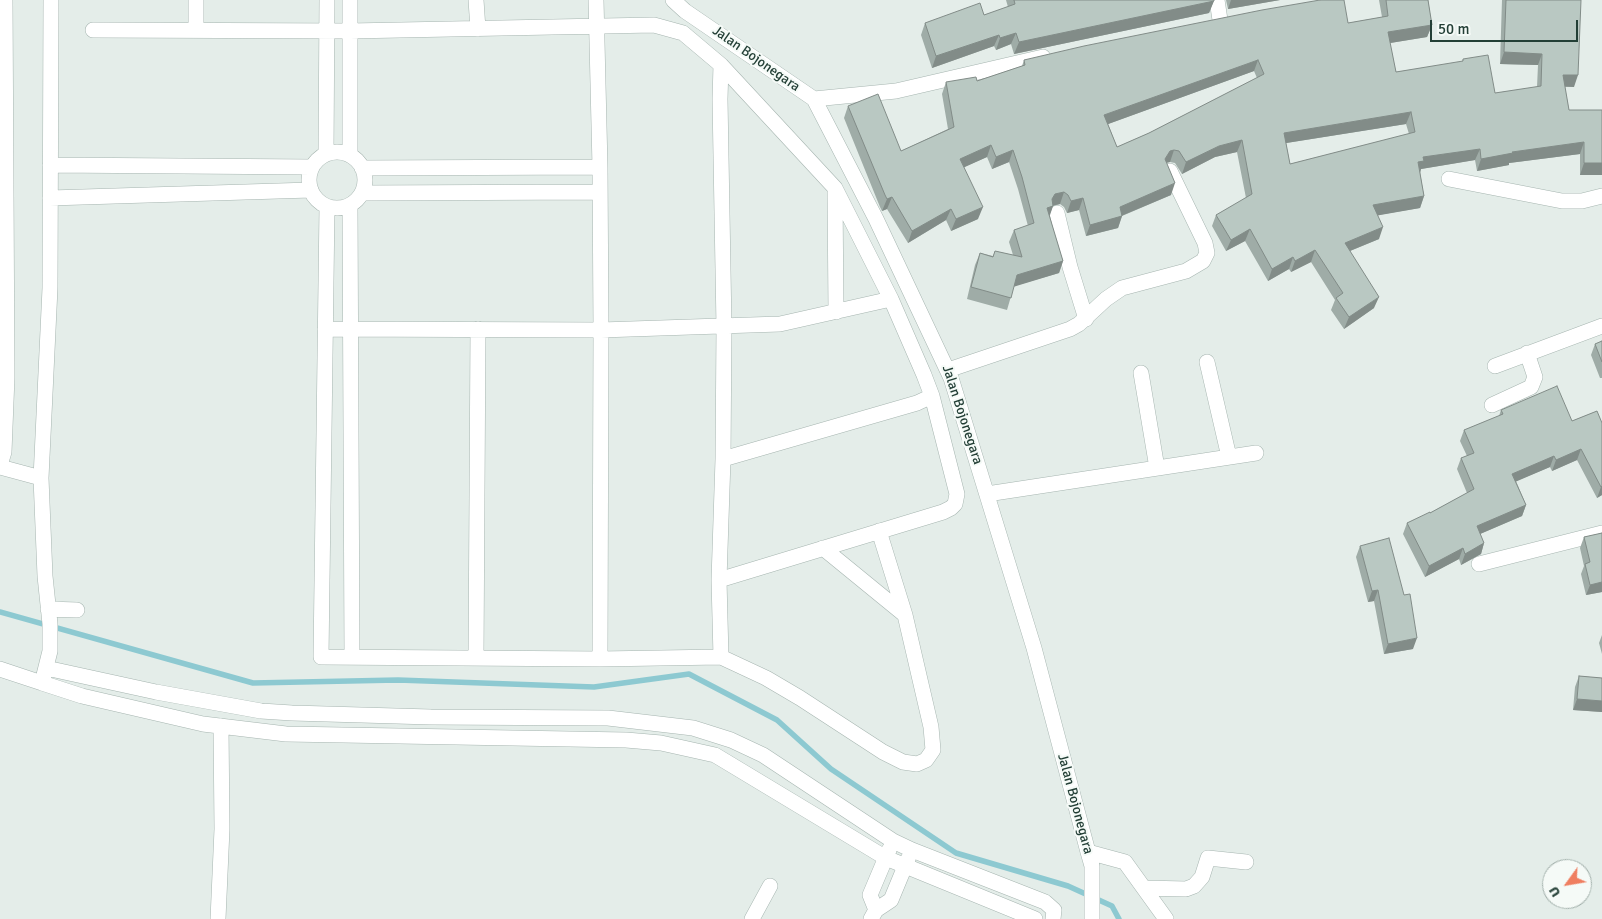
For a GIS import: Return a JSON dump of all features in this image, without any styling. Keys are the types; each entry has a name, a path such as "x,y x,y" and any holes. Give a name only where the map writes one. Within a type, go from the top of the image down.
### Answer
{"street":[{"path":"5,0 4,452 0,466 41,478"},
{"path":"42,683 50,651 41,478 50,288 51,0"},
{"path":"196,0 196,30"},
{"path":"326,154 327,0"},
{"path":"350,0 350,155"},
{"path":"476,0 478,29"},
{"path":"596,0 601,330 600,659"},
{"name":"Jalan Bojonegara","path":"673,0 684,11 814,99 876,219 948,370 1034,648 1090,859 1092,914"},
{"path":"1217,0 1220,20"},
{"path":"1201,24 1238,16"},
{"path":"93,30 350,31 654,25 683,33 721,65 835,188 891,299 932,396 957,494 955,504 944,512 719,580"},
{"path":"814,99 896,91 1060,53"},
{"path":"721,65 724,459 719,580 722,657"},
{"path":"336,152 350,155 362,168 366,182 359,199 350,206 336,209 327,207 319,202 311,190 309,176 312,167 318,159 326,154 336,152"},
{"path":"50,165 312,167"},
{"path":"362,168 600,167"},
{"path":"948,370 1070,329 1086,319 1106,299 1122,288 1186,271 1203,261 1206,253 1205,243 1170,171"},
{"path":"1449,179 1562,201 1582,202 1602,196"},
{"path":"835,188 836,312"},
{"path":"50,198 311,190"},
{"path":"362,193 599,192"},
{"path":"350,206 352,657"},
{"path":"327,207 321,657 600,659 722,657 766,678 902,762 917,764 926,760 933,750 932,727 905,615 879,531"},
{"path":"1057,212 1070,267 1086,319"},
{"path":"325,329 601,330 724,327 780,324 891,299"},
{"path":"1495,366 1602,326"},
{"path":"476,658 478,329"},
{"path":"1492,405 1531,387 1535,377 1527,353"},
{"path":"1207,362 1229,457"},
{"path":"1141,373 1157,468"},
{"path":"724,459 917,403 932,396"},
{"path":"987,494 1256,453"},
{"path":"1479,564 1602,533"},
{"path":"823,548 905,615"},
{"path":"49,617 77,610"},
{"path":"46,668 207,702 292,714 608,718 693,728 731,740 763,755 893,841 1045,902 1054,910 1053,919"},
{"path":"0,669 82,696 203,724 286,734 626,740 661,743 687,748 715,755 886,858 1035,919"},
{"path":"203,724 207,702"},
{"path":"218,919 222,829 220,726"},
{"path":"687,748 693,728"},
{"path":"893,841 870,895 874,914 891,900 912,850"},
{"path":"1144,888 1186,889 1194,886 1202,877 1208,858 1246,862"},
{"path":"1090,859 1125,862 1166,919"},
{"path":"752,919 770,886"}],"building":[{"path":"1014,0 1214,1 1019,42 1016,33 1000,38 999,35 936,56 925,23 980,3 984,15 1015,4"},
{"path":"1320,0 1344,0 1348,23 1388,16 1386,0 1428,0 1432,25 1388,32 1396,72 1488,55 1495,93 1541,86 1542,54 1504,52 1506,0 1581,0 1578,75 1563,75 1569,110 1602,110 1602,163 1584,163 1584,142 1512,152 1481,159 1480,149 1423,157 1424,161 1418,162 1424,196 1373,205 1383,227 1345,243 1379,297 1349,317 1336,298 1343,293 1315,250 1295,261 1293,257 1272,269 1250,229 1231,240 1216,215 1252,194 1242,140 1219,146 1186,162 1179,151 1174,150 1170,151 1165,159 1175,183 1120,207 1122,216 1090,225 1083,198 1071,201 1064,192 1055,194 1052,199 1053,206 1047,208 1063,261 1017,275 1011,298 971,287 980,253 993,257 995,251 1022,257 1014,230 1034,223 1013,150 996,157 991,145 960,159 983,207 956,219 951,209 912,231 892,197 887,199 848,106 878,94 901,151 954,127 946,82 976,77 977,81 1025,65 1024,60 1262,10","holes":["1258,60 1264,74 1149,133 1117,147 1104,115","1411,112 1415,132 1290,164 1284,133"]},
{"path":"1602,341 1602,362 1595,344"},
{"path":"1557,386 1572,421 1597,411 1602,423 1602,486 1581,449 1556,460 1554,456 1512,474 1526,505 1477,526 1484,543 1465,554 1463,548 1429,566 1407,523 1474,489 1461,458 1474,453 1464,430 1503,414 1501,410"},
{"path":"1602,533 1602,582 1590,585 1585,564 1590,562 1584,537"},
{"path":"1389,538 1404,595 1410,594 1417,638 1388,644 1378,590 1372,591 1360,546"},
{"path":"1579,676 1602,678 1602,701 1577,699"}],"waterway":[{"path":"0,612 253,683 398,680 594,687 689,674 777,720 831,769 956,853 1068,886 1112,906 1119,919"}]}
